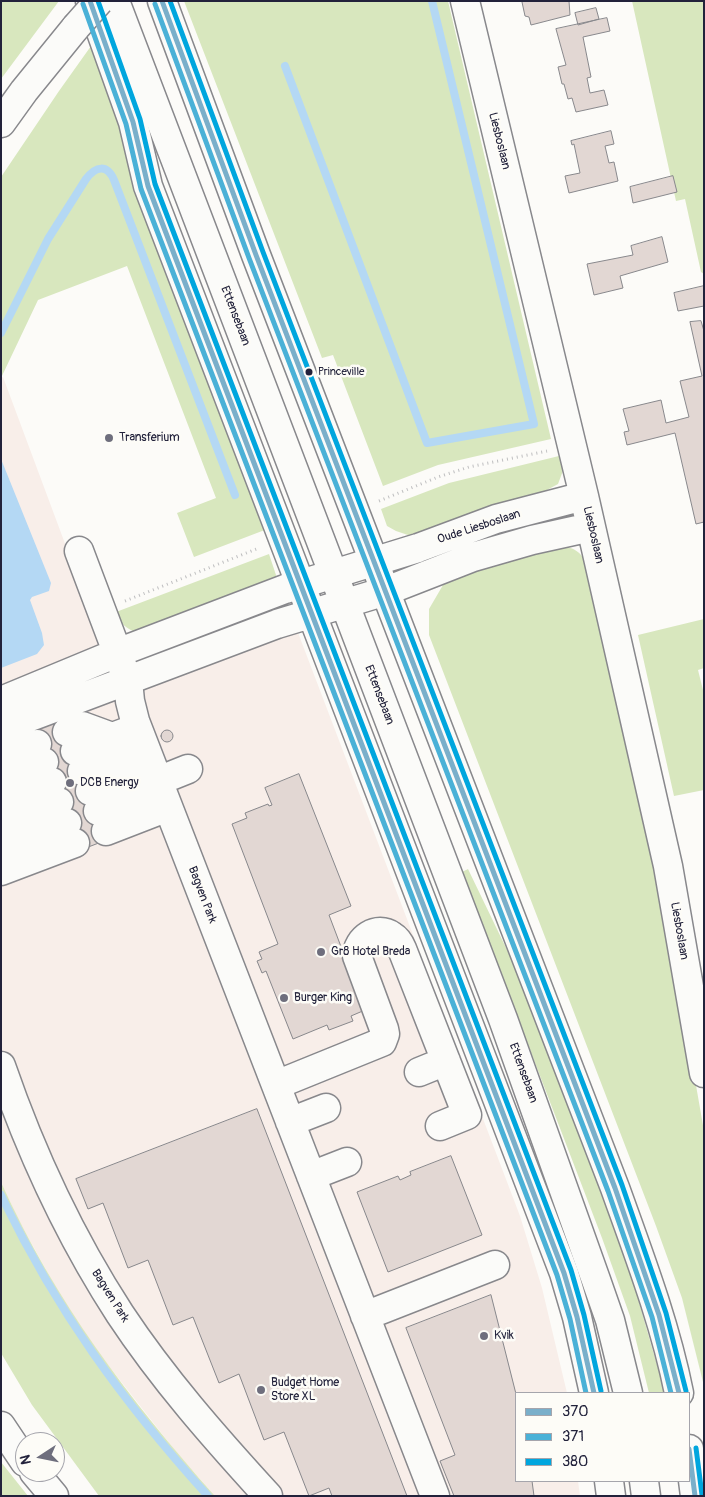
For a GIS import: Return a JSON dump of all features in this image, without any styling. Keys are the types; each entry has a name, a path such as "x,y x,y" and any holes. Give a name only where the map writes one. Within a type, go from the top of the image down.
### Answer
{"main road":[{"path":"90,1 133,122 148,186 564,1273 577,1317 594,1392"},
{"path":"1,122 24,91 99,1"},
{"name":"Ettensebaan","path":"115,1 496,1000 610,1320 628,1392"},
{"path":"162,1 260,265 616,1188 660,1320 679,1392"},
{"name":"Liesboslaan","path":"465,1 584,496 668,866 704,1073"},
{"name":"Oude Liesboslaan","path":"333,574 375,562 496,519 584,496"},
{"path":"1,728 277,624 386,591 474,556 504,547 591,527"},
{"name":"Bagven Park","path":"79,551 128,681 130,701 153,769 435,1496"},
{"path":"1,701 117,653 301,584 333,574"},
{"path":"86,781 82,726 112,737 153,769"},
{"path":"1,762 4,756 56,793"},
{"path":"86,781 153,769"},
{"path":"86,781 153,769 188,769"},
{"path":"1,778 56,793"},
{"path":"1,802 56,793"},
{"path":"1,825 56,793"},
{"path":"1,848 56,793"},
{"path":"1,871 56,793"},
{"path":"276,1085 377,1045 384,1038 384,1029 356,956 360,942 373,934 391,935 400,944 468,1115 440,1126"},
{"path":"419,1072 444,1056"},
{"name":"Bagven Park","path":"1,1066 29,1139 53,1194 78,1245 106,1291 152,1360 181,1397 268,1496"},
{"path":"290,1122 326,1108"},
{"path":"311,1176 347,1162"},
{"path":"365,1316 495,1265"},
{"path":"1,1426 15,1447"},
{"path":"690,1457 695,1496"},
{"path":"42,1482 54,1496"},
{"path":"609,1482 611,1496"},
{"path":"644,1482 646,1496"}],"path":[{"path":"355,510 438,477 469,467 572,446"},
{"path":"101,610 284,538"}],"shaded area":[{"path":"3,377 121,694 297,630 520,1216 542,1288 567,1392 515,1392 515,1482 578,1482 580,1496 215,1496 177,1453 101,1356 65,1304 18,1219 1,1182 1,378"}],"green space":[{"path":"1,1 59,1 1,79"},
{"path":"184,1 448,1 551,439 438,465 383,486 333,355 322,358"},
{"path":"632,1 704,1 704,274 701,272 685,199 676,201"},
{"path":"96,39 270,528 194,557 177,513 216,498 127,266 38,300 1,378 1,177"},
{"path":"563,455 564,468 558,484 536,496 480,512 411,536 387,526 381,509 449,483"},
{"path":"554,545 572,548 580,554 590,569 653,840 704,1131 704,1386 682,1298 656,1226 429,635 429,609 443,585 467,569"},
{"path":"269,554 277,578 136,633 123,625 117,616 116,612"},
{"path":"284,601 287,609 162,656 160,649"},
{"path":"704,619 704,668 698,670 704,694 704,790 674,796 638,635"},
{"path":"468,869 522,981 626,1257 665,1392 649,1392 630,1316 602,1238 462,872"},
{"path":"1,1182 45,1268 96,1347 152,1422 215,1496 99,1496 65,1450 65,1432 52,1432 32,1405 1,1353"},
{"path":"1,1462 28,1496 1,1496"}],"water":[{"path":"1,459 51,583 49,591 32,597 30,600 42,633 44,645 37,654 1,668"}],"building":[{"path":"569,1 570,15 531,25 529,17 525,16 522,2"},
{"path":"596,8 599,19 578,25 575,13"},
{"path":"607,18 610,31 583,37 591,77 587,78 590,93 604,90 608,105 576,112 572,98 568,99 564,84 562,84 558,67 566,65 556,29"},
{"path":"611,131 614,144 605,146 609,163 614,162 618,181 569,193 565,176 580,173 574,144 572,145 571,141"},
{"path":"673,176 677,192 633,203 630,187"},
{"path":"662,237 668,262 620,276 623,288 594,295 587,264 633,255 631,246"},
{"path":"704,286 704,306 678,311 674,293"},
{"path":"701,321 704,331 704,522 696,524 675,433 627,445 624,432 629,431 623,409 661,400 666,423 689,417 680,381 702,376 690,322"},
{"path":"61,715 109,839 78,851 30,727"},
{"path":"165,730 169,730 173,736 169,742 165,742 161,738 161,734"},
{"path":"299,774 351,906 329,915 365,1010 351,1016 353,1021 329,1030 327,1025 293,1039 266,971 262,973 257,961 262,959 259,952 278,944 232,824 247,818 245,813 268,804 269,806 272,805 265,788"},
{"path":"257,1109 407,1496 332,1496 329,1488 309,1496 284,1432 264,1440 239,1374 219,1383 193,1317 173,1325 148,1260 128,1268 103,1203 88,1209 76,1179"},
{"path":"451,1156 482,1235 388,1272 357,1192 398,1176 400,1180 411,1175 410,1172"},
{"path":"491,1295 515,1392 515,1482 532,1482 534,1496 454,1496 440,1461 455,1455 406,1328"}],"waterway":[{"path":"285,66 427,443 534,424 432,1"},
{"path":"1,333 48,239 86,179 97,169 105,169 114,180 235,495"},
{"path":"1,1195 45,1277 93,1353 148,1425 208,1496"}],"transit line":[{"name":"370","path":"90,1 133,122 148,186 564,1273 577,1317 594,1392"},
{"name":"380","path":"98,1 140,119 155,184 571,1270 584,1315 601,1391"},
{"name":"370","path":"162,1 256,255 615,1188 659,1315 679,1392"},
{"name":"380","path":"170,1 263,252 622,1185 666,1313 686,1391"},
{"name":"371","path":"83,4 126,124 141,189 557,1275 570,1319 586,1392"},
{"name":"371","path":"155,4 249,258 608,1191 652,1317 671,1392"},
{"name":"380","path":"696,1448 702,1495"},
{"name":"370","path":"690,1457 695,1496"}],"place":[{"name":"Princeville","path":"309,372"},
{"name":"Transferium","path":"109,438"},
{"name":"DCB Energy","path":"70,783"},
{"name":"Gr8 Hotel Breda","path":"321,952"},
{"name":"Burger King","path":"284,998"},
{"name":"Kvik","path":"484,1336"},
{"name":"Budget Home Store XL","path":"261,1390"}]}
